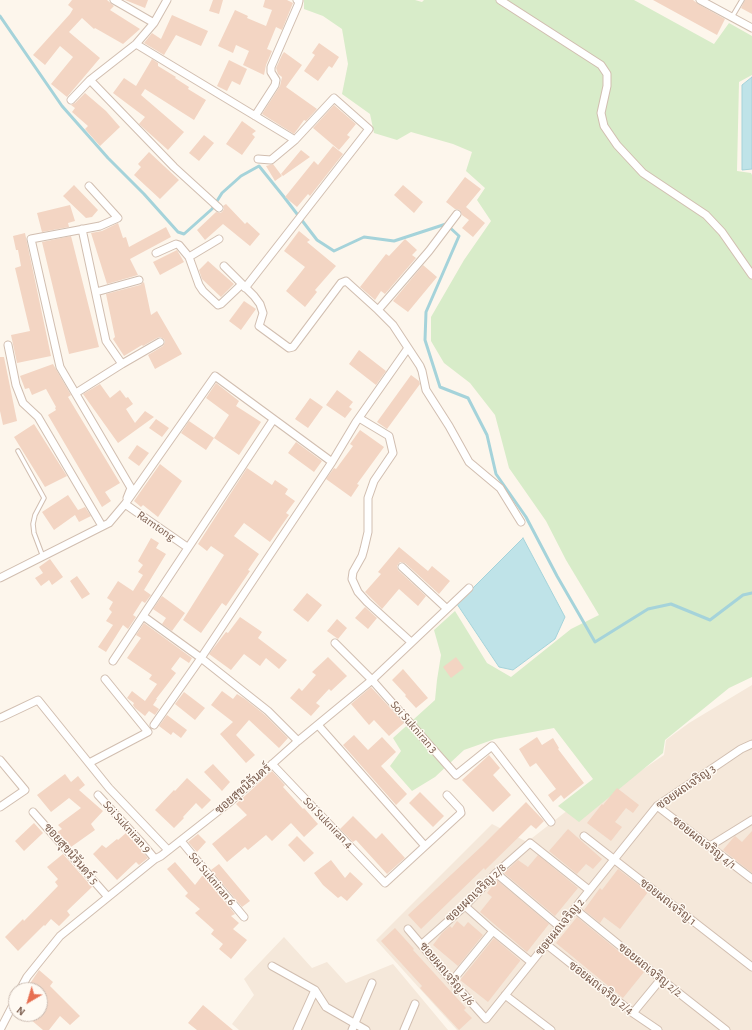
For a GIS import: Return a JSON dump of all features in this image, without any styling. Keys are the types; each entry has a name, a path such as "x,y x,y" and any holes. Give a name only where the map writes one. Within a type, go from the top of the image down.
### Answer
{"street":[{"path":"114,0 154,23"},
{"path":"71,100 90,80 136,44 154,23 167,0"},
{"path":"255,116 275,85 276,80 271,72 271,67 298,5 299,1 297,0"},
{"path":"500,0 601,65 607,74 601,113 604,126 617,144 643,173 706,215 722,232 752,274"},
{"path":"700,0 752,28"},
{"path":"136,44 295,140"},
{"path":"90,80 174,167 220,208"},
{"path":"156,253 176,244 179,245 189,257 199,285 203,291 218,304 221,304 244,286 288,234 369,129 334,98 295,140 271,160 258,159"},
{"path":"89,186 118,218 100,226 31,239 60,367 130,488 126,504"},
{"path":"378,310 447,229 457,214"},
{"path":"82,229 106,341 122,364"},
{"path":"189,257 219,239"},
{"path":"224,266 260,304 263,313 259,326 289,348 293,347 341,283 346,281 393,325 422,371 426,390 449,426 469,462 500,488 521,522"},
{"path":"96,292 139,280"},
{"path":"76,393 160,342"},
{"path":"8,345 16,385 23,403 38,417 102,526"},
{"path":"154,725 201,658 332,462 359,418 408,348"},
{"path":"0,578 109,523 126,504 215,376 332,462"},
{"path":"359,418 389,436 393,453 374,481 368,498 367,537 362,556 353,572 352,579 358,592 367,602 411,642"},
{"path":"112,661 273,420"},
{"name":"Ramtong","path":"126,504 187,547"},
{"path":"402,567 446,608"},
{"name":"ซอยสุขนิรันดร์","path":"24,982 60,936 155,859 231,801 298,741 372,680 446,608 469,588"},
{"path":"143,616 201,658 268,710 298,741"},
{"name":"Soi Sukniran 3","path":"336,643 372,680 456,775 492,746 551,822"},
{"path":"89,763 148,732 104,679"},
{"path":"0,718 38,700 109,788 168,850"},
{"path":"318,725 425,846 461,813 460,809 447,795"},
{"name":"ซอยผถเจริญ 3","path":"614,859 657,806 742,749 752,744"},
{"path":"0,760 25,790 0,807"},
{"name":"Soi Sukniran 4","path":"272,764 385,883 425,846"},
{"name":"Soi Sukniran 9","path":"98,795 155,859"},
{"name":"ซอยผถเจริญ 4/1","path":"657,806 752,879"},
{"name":"ซอยสุขนิรันดร์ 5","path":"34,812 108,897"},
{"path":"710,846 752,820"},
{"name":"ซอยผถเจริญ 1","path":"584,836 752,967"},
{"name":"Soi Sukniran 6","path":"180,841 244,917"},
{"name":"ซอยผถเจริญ 2/8","path":"422,944 465,906 496,872 530,843 589,890"},
{"name":"ซอยผถเจริญ 2","path":"486,1019 614,859"},
{"path":"496,872 560,927"},
{"path":"465,906 531,962"},
{"name":"ซอยผถเจริญ 2/2","path":"575,909 726,1030"},
{"name":"ซอยผถเจริญ 2/6","path":"408,929 486,1019"},
{"path":"452,981 493,931"},
{"name":"ซอยผถเจริญ 2/4","path":"546,944 633,1013 658,1030"},
{"path":"272,966 315,990 326,1007 353,1027 366,1030"},
{"path":"633,1013 661,979"},
{"path":"353,1027 372,983"},
{"path":"297,1030 315,990"},
{"path":"505,995 551,1030"},
{"path":"404,1030 415,1004"},
{"path":"0,1030 8,1014"}],"lane":[{"path":"732,17 742,0"},
{"path":"18,451 44,498 35,515 33,524 34,533 43,557"}],"shaded area":[{"path":"752,685 752,1030 457,1030 376,940 492,824 527,842 596,788 617,787 664,755 666,740 689,723"},
{"path":"284,937 312,968 327,962 346,983 393,964 448,1030 239,1030 232,1024 254,995 244,979"}],"green space":[{"path":"304,0 415,0 422,2 424,0 634,0 714,44 729,23 752,36 752,75 739,82 737,171 751,173 752,175 752,677 729,688 665,740 663,753 579,822 558,806 593,779 554,728 495,739 464,750 435,777 412,791 390,766 401,751 393,738 435,700 441,655 434,630 455,611 487,663 511,677 571,629 599,615 566,560 546,521 509,468 495,415 470,383 444,363 431,341 431,317 464,260 491,221 477,200 485,188 466,171 472,152 453,144 411,132 397,140 374,133 370,114 342,94 348,64 342,29 323,16 304,9"}],"water":[{"path":"752,77 752,169 742,170 742,85"},
{"path":"523,538 565,617 555,639 513,670 499,667 457,604"}],"building":[{"path":"72,0 107,0 114,6 110,10 140,29 123,44 95,28 94,29 82,18 69,32 100,58 67,97 51,84 73,57 60,46 45,65 33,55 70,14 73,9 68,5"},
{"path":"125,0 148,0 145,8"},
{"path":"213,0 223,0 219,14 209,11"},
{"path":"265,0 287,0 293,3 282,30 276,27 267,49 272,51 266,65 264,75 243,65 249,51 236,45 233,53 218,46 235,10 248,16 247,18 266,26 272,10 263,7"},
{"path":"653,0 693,0 725,19 717,35"},
{"path":"745,0 752,0 752,14 741,8"},
{"path":"172,15 208,31 201,46 176,35 164,55 144,43 152,33 161,39"},
{"path":"319,43 339,57 332,68 329,66 318,81 304,71 315,55 312,53"},
{"path":"284,52 302,65 286,87 317,109 306,121 304,120 294,134 262,114 280,86 282,77 278,74 276,68"},
{"path":"152,59 158,63 158,66 189,87 188,89 206,100 194,120 145,89 141,95 184,132 168,150 139,124 145,117 113,93 124,78 136,86"},
{"path":"229,60 247,69 240,85 232,81 227,91 217,86"},
{"path":"85,93 106,111 120,127 100,146 85,129 88,126 72,112 75,108 71,105"},
{"path":"334,105 356,124 347,135 350,137 339,150 313,128"},
{"path":"242,121 256,131 252,134 255,137 242,155 226,144"},
{"path":"204,135 214,143 199,161 189,153"},
{"path":"333,146 343,154 310,196 308,194 297,207 285,197 314,161 318,165"},
{"path":"301,150 310,157 283,176 281,174"},
{"path":"149,152 179,180 160,199 134,175 141,167 138,164"},
{"path":"273,164 282,176 275,181 266,166"},
{"path":"465,177 481,189 466,207 485,223 473,237 462,228 469,220 462,215 460,210 455,209 446,202"},
{"path":"74,185 98,210 92,217 86,218 63,196"},
{"path":"403,185 423,202 414,213 394,195"},
{"path":"226,204 245,224 247,222 260,234 250,246 223,224 205,240 197,230 216,212 222,212 224,209 223,206"},
{"path":"70,205 75,221 68,223 69,227 42,232 37,213"},
{"path":"118,223 123,238 126,237 129,247 166,227 171,237 130,259 138,275 107,284 91,233 102,231"},
{"path":"299,231 310,240 307,242 336,266 315,290 317,292 305,307 286,291 305,267 284,251"},
{"path":"25,233 51,356 17,363 11,335 30,331 15,268 21,266 18,250 16,250 13,236"},
{"path":"71,236 99,347 69,354 42,242"},
{"path":"405,239 417,250 412,255 416,258 385,294 381,291 375,300 360,287 386,254 389,256"},
{"path":"177,250 184,262 160,275 153,262"},
{"path":"208,261 234,284 221,297 202,279 199,270"},
{"path":"423,265 437,277 408,312 393,301"},
{"path":"144,282 151,315 157,311 182,354 155,369 148,355 163,346 165,342 164,339 160,337 157,338 124,356 113,339 115,337 106,294 140,285"},
{"path":"244,301 256,309 241,330 229,321"},
{"path":"359,350 386,371 376,385 349,364"},
{"path":"0,357 4,357 17,421 3,425 0,411"},
{"path":"53,364 71,395 68,397 120,483 105,492 111,501 102,507 48,415 56,410 56,407 46,389 32,395 29,388 25,389 20,376"},
{"path":"411,375 419,381 420,384 387,429 377,422"},
{"path":"216,383 239,401 236,406 261,422 239,455 214,438 229,415 206,398"},
{"path":"100,384 110,398 120,390 126,398 128,397 133,404 126,409 135,423 145,411 154,417 118,443 83,394"},
{"path":"337,390 353,402 349,407 352,409 345,418 326,405"},
{"path":"310,398 323,407 308,428 295,419"},
{"path":"156,419 169,428 162,437 149,428"},
{"path":"189,421 214,438 206,450 181,433"},
{"path":"34,424 67,476 45,487 14,437"},
{"path":"360,430 384,447 357,484 359,485 351,497 326,479 334,468 336,469 353,446 350,444"},
{"path":"296,442 322,461 314,472 288,453"},
{"path":"137,445 149,453 139,466 128,458"},
{"path":"160,464 182,481 158,517 143,505 141,507 134,501"},
{"path":"247,468 272,485 275,480 288,489 285,494 295,501 286,513 289,515 270,542 244,523 234,536 259,554 248,570 250,571 226,606 222,603 201,633 183,620 224,555 211,546 207,551 198,544"},
{"path":"68,495 78,510 85,507 91,516 79,522 75,515 54,530 42,512"},
{"path":"151,538 159,543 156,548 166,554 144,590 151,595 145,603 142,601 133,615 136,617 128,629 123,625 106,652 98,647 113,625 106,621 112,612 109,609 113,602 107,598 118,581 133,591 143,575 138,572 143,565 138,561"},
{"path":"399,547 428,571 432,566 450,581 439,594 405,563 400,562 397,566 398,570 426,596 418,606 399,589 382,609 365,592 381,574 378,572"},
{"path":"50,559 63,577 52,585 49,580 41,586 35,578 43,573 39,567"},
{"path":"77,576 90,594 82,599 70,581"},
{"path":"307,593 322,605 308,622 293,610"},
{"path":"162,596 185,613 172,631 162,624 166,618 153,609"},
{"path":"365,607 377,618 368,629 355,618"},
{"path":"240,617 262,632 258,638 287,660 279,669 266,658 260,666 244,654 231,670 209,654"},
{"path":"337,619 347,628 338,639 327,631"},
{"path":"144,623 192,658 189,663 180,657 171,669 176,673 153,705 159,709 155,715 149,711 145,716 135,708 133,705 134,703 127,698 132,691 145,701 157,684 149,679 152,675 127,658 141,638 136,635"},
{"path":"328,657 347,676 331,691 329,689 316,703 320,706 311,716 290,698 299,688 302,691 316,675 312,672"},
{"path":"456,657 464,668 451,678 443,667"},
{"path":"403,669 428,698 416,708 392,680"},
{"path":"371,687 404,723 389,736 374,720 369,725 351,704"},
{"path":"222,691 233,699 237,694 245,699 265,715 288,738 279,748 249,720 236,735 255,755 246,763 220,734 233,722 211,705"},
{"path":"184,692 205,708 195,720 175,704"},
{"path":"167,715 187,730 181,738 173,732 171,735 159,726"},
{"path":"354,735 368,750 382,737 396,752 381,766 407,794 396,805 343,745"},
{"path":"537,737 542,745 553,738 559,748 558,749 584,783 564,799 561,795 553,802 548,795 556,789 536,763 530,767 519,749"},
{"path":"489,755 500,768 493,775 511,795 493,812 462,780"},
{"path":"213,764 230,782 222,791 204,772"},
{"path":"272,771 285,785 283,787 318,824 304,837 291,823 272,841 266,835 248,850 245,847 227,862 212,844 247,815 236,804"},
{"path":"65,774 71,782 78,776 85,785 79,790 103,811 91,824 95,830 71,847 57,832 62,829 58,825 81,808 69,798 51,812 37,795"},
{"path":"187,778 211,800 202,809 196,803 174,828 155,810"},
{"path":"617,788 639,805 633,813 626,808 615,822 622,827 611,841 587,823"},
{"path":"420,792 444,816 433,827 409,803"},
{"path":"526,802 544,821 536,829 531,825 421,929 408,915 482,846"},
{"path":"353,816 376,839 382,833 405,858 387,874 356,840 353,842 340,829"},
{"path":"34,823 43,833 24,851 15,841"},
{"path":"568,829 602,859 593,869 586,864 577,874 549,851"},
{"path":"752,831 752,873 723,850 735,836 742,842"},
{"path":"126,833 148,858 139,865 136,862 117,880 93,854 102,845 106,848"},
{"path":"198,834 206,842 197,852 188,842"},
{"path":"297,836 314,853 304,862 288,845"},
{"path":"63,854 92,887 67,911 70,915 59,926 51,919 18,951 5,937 23,919 24,921 58,886 55,882 58,879 47,867"},
{"path":"538,855 578,888 555,916 504,873 518,860 528,867"},
{"path":"331,860 345,878 350,872 363,884 347,901 341,896 338,898 323,885 314,873"},
{"path":"175,862 195,885 202,876 204,876 235,914 231,916 239,923 233,929 247,940 231,959 219,949 223,944 211,934 214,930 195,913 200,909 185,896 188,893 167,869"},
{"path":"219,864 250,901 242,907 211,870"},
{"path":"618,869 648,892 620,929 604,917 600,923 584,910 600,888 602,890"},
{"path":"497,880 549,924 527,952 480,912 492,897 487,893"},
{"path":"577,917 644,972 623,998 556,943"},
{"path":"457,921 464,927 468,922 483,935 458,966 433,945 442,933 450,926 452,928"},
{"path":"395,928 466,1008 464,1010 472,1018 459,1030 420,988 422,986 381,941"},
{"path":"494,938 520,961 488,1002 460,980"},
{"path":"39,970 53,982 50,986 80,1016 70,1025 60,1016 49,1030 43,1030 34,1022 48,1022 48,982 31,982"},
{"path":"203,1005 233,1030 197,1030 188,1023"}],"waterway":[{"path":"0,16 62,106 108,158 144,194 178,232 184,234 212,209 222,193 241,176 259,166 317,240 334,251 364,237 394,241 446,224 459,236 426,312 425,340 440,387 468,398 487,435 496,474 526,517 557,576 595,642 648,609 671,604 710,620 743,595 752,593"}]}
